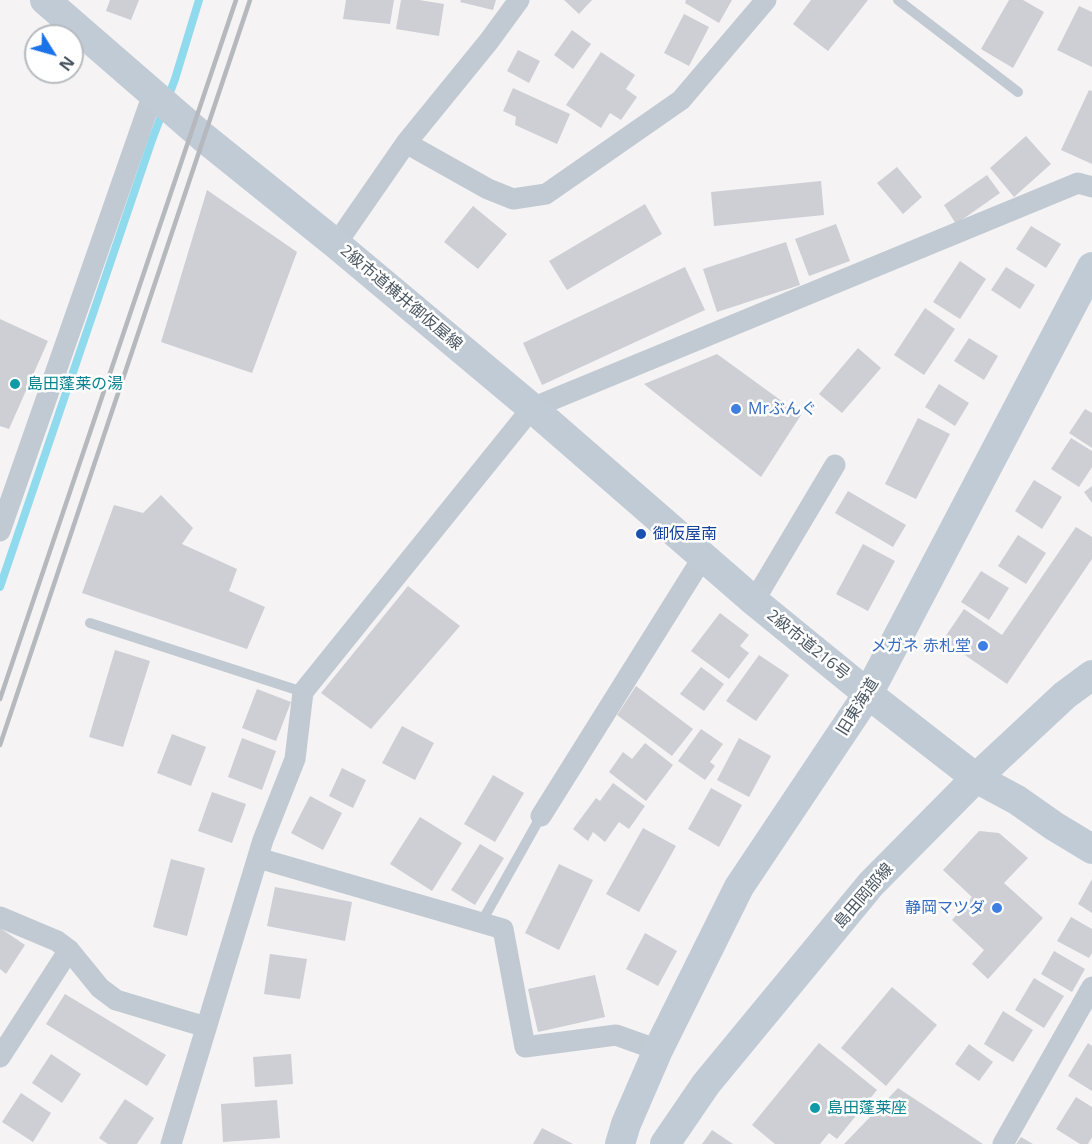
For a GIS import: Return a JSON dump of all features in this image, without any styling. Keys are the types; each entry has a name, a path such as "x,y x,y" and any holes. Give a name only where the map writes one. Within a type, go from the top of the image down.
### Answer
{"street":[{"name":"2級市道横井御仮屋線","path":"45,0 153,94 532,408 754,601"},
{"path":"336,244 406,143 489,41 519,0"},
{"path":"406,143 488,189 513,199 546,194 681,100 766,0"},
{"path":"0,531 153,94"},
{"path":"171,1144 258,858 295,759 303,692 532,408 1078,183 1092,187"},
{"name":"旧東海道","path":"620,1144 626,1124 658,1050 740,887 868,694 1092,267"},
{"path":"754,601 835,465"},
{"path":"542,816 703,557"},
{"name":"2級市道216号","path":"754,601 976,778 1017,800 1092,849"},
{"name":"島田岡部線","path":"665,1144 706,1084 871,884 976,778 1065,695 1092,675"},
{"path":"258,858 503,929 525,1047 616,1035 658,1050"},
{"path":"0,917 57,941 69,950 100,988 116,1000 207,1027"},
{"path":"0,1057 69,950"},
{"path":"1003,1144 1092,987"}],"lane":[{"path":"898,0 1018,92"},
{"path":"90,623 303,692"},
{"path":"481,923 542,816"}],"building":[{"path":"110,0 139,0 131,20 106,11"},
{"path":"346,0 394,0 390,24 343,19"},
{"path":"401,0 444,4 439,36 396,29"},
{"path":"461,0 496,0 493,10 460,2"},
{"path":"564,0 592,0 579,14"},
{"path":"686,0 732,0 719,23 685,3"},
{"path":"811,0 868,0 828,51 793,24"},
{"path":"1009,0 1023,0 1044,12 1013,68 981,49"},
{"path":"1079,6 1092,12 1092,67 1057,50"},
{"path":"684,14 709,27 689,66 664,53"},
{"path":"572,30 591,44 573,69 554,55"},
{"path":"518,50 540,61 529,83 507,71"},
{"path":"601,52 635,75 626,89 637,97 621,120 610,113 601,128 566,105"},
{"path":"513,88 570,114 557,144 515,125 516,117 503,111"},
{"path":"1089,90 1092,91 1092,164 1061,150"},
{"path":"1026,136 1051,164 1014,197 990,168"},
{"path":"897,167 922,197 903,214 877,183"},
{"path":"987,175 1000,193 956,224 944,205"},
{"path":"821,181 824,215 714,226 711,192"},
{"path":"207,190 297,252 252,373 161,342"},
{"path":"645,204 662,234 567,290 549,261"},
{"path":"473,206 507,234 478,269 444,242"},
{"path":"836,224 850,261 809,276 795,239"},
{"path":"1031,226 1061,244 1046,268 1016,249"},
{"path":"786,242 800,285 717,312 703,269"},
{"path":"960,261 986,279 960,319 933,302"},
{"path":"685,267 705,310 542,385 523,343"},
{"path":"1006,267 1035,285 1020,309 991,290"},
{"path":"925,308 955,329 924,375 894,355"},
{"name":"島田蓬莱の湯","path":"0,319 48,341 9,429 0,426"},
{"path":"969,338 998,356 984,380 954,361"},
{"path":"858,348 881,368 842,413 819,394"},
{"path":"717,354 801,415 761,477 644,384"},
{"path":"939,384 969,403 955,426 925,407"},
{"path":"1085,409 1092,413 1092,448 1069,433"},
{"path":"918,418 950,434 916,499 885,484"},
{"path":"1071,438 1092,451 1092,467 1079,487 1051,469"},
{"path":"1034,480 1062,497 1042,529 1015,511"},
{"path":"1092,486 1092,503 1084,492"},
{"path":"848,491 906,525 893,547 835,513"},
{"path":"161,495 193,528 182,544 237,569 229,591 265,607 247,649 82,593 114,505 143,513"},
{"path":"1076,527 1092,537 1092,559 1007,684 943,640 964,609 1002,635"},
{"path":"1018,535 1046,553 1026,584 998,566"},
{"path":"863,544 895,561 868,611 836,594"},
{"path":"981,571 1009,588 989,620 961,602"},
{"path":"408,586 460,626 371,729 321,693"},
{"path":"720,613 749,635 740,646 749,653 729,679 691,651"},
{"path":"115,650 150,661 123,747 89,737"},
{"path":"759,655 789,675 756,721 726,701"},
{"path":"701,667 724,684 704,711 680,694"},
{"path":"636,686 693,729 672,756 617,715"},
{"path":"257,689 291,702 276,741 242,728"},
{"path":"402,726 434,743 415,780 382,763"},
{"path":"701,729 723,744 710,762 715,766 705,780 678,761"},
{"path":"172,734 206,747 191,786 157,773"},
{"path":"242,738 276,751 262,790 228,777"},
{"path":"739,738 771,756 749,797 717,780"},
{"path":"645,743 673,765 646,801 609,772 623,752 632,759"},
{"path":"342,768 366,780 353,808 329,796"},
{"path":"493,775 524,793 495,842 464,824"},
{"path":"613,783 645,806 629,829 619,822 605,842 593,832 588,841 573,829 596,798 600,801"},
{"path":"711,788 742,805 719,847 688,829"},
{"path":"212,792 246,804 232,843 198,831"},
{"path":"310,796 342,813 323,850 291,833"},
{"path":"420,817 462,843 432,891 390,864"},
{"path":"643,828 676,846 639,912 606,894"},
{"name":"静岡マツダ","path":"979,831 999,833 1028,858 1004,883 1043,918 988,979 972,964 984,950 952,920 972,897 943,870"},
{"path":"480,844 504,858 475,905 451,890"},
{"path":"171,859 205,868 187,936 153,927"},
{"path":"559,864 593,880 559,950 525,933"},
{"path":"1092,879 1092,913 1078,904"},
{"path":"275,887 352,902 345,941 267,926"},
{"path":"1071,917 1092,929 1092,953 1089,958 1057,941"},
{"path":"0,928 25,945 6,974 0,969"},
{"path":"645,933 677,951 658,986 626,969"},
{"path":"1054,951 1085,969 1072,992 1041,974"},
{"path":"270,954 307,959 300,999 264,994"},
{"path":"595,975 605,1017 538,1032 528,989"},
{"path":"1034,978 1064,996 1044,1028 1015,1010"},
{"path":"892,987 937,1025 886,1086 841,1048"},
{"path":"65,994 166,1055 147,1086 46,1024"},
{"path":"1003,1011 1033,1030 1013,1062 984,1044"},
{"name":"島田蓬莱座","path":"819,1043 877,1090 837,1139 829,1133 820,1144 775,1144 752,1125"},
{"path":"1088,1043 1092,1046 1092,1091 1068,1076"},
{"path":"969,1044 993,1062 979,1081 955,1064"},
{"path":"51,1054 81,1074 62,1103 32,1083"},
{"path":"291,1054 293,1084 255,1087 253,1057"},
{"path":"898,1088 983,1144 844,1144"},
{"path":"21,1093 51,1113 33,1142 2,1122"},
{"path":"1076,1097 1092,1107 1092,1137 1088,1144 1080,1144 1056,1129"},
{"path":"125,1099 154,1118 137,1144 108,1144 99,1138"},
{"path":"277,1100 280,1138 223,1142 221,1104"},
{"path":"542,1128 573,1144 533,1144"},
{"path":"712,1130 733,1144 702,1144"},
{"path":"1021,1137 1033,1144 1016,1144"}],"waterway":[{"path":"0,587 152,140 175,79 199,0"}],"railway":[{"path":"0,699 236,0"},
{"path":"0,745 250,0"}],"place":[{"name":"島田蓬莱の湯","path":"15,384"},
{"name":"Mrぶんぐ","path":"736,409"},
{"name":"御仮屋南","path":"641,534"},
{"name":"メガネ 赤札堂","path":"983,646"},
{"name":"静岡マツダ","path":"997,908"},
{"name":"島田蓬莱座","path":"815,1108"}]}
